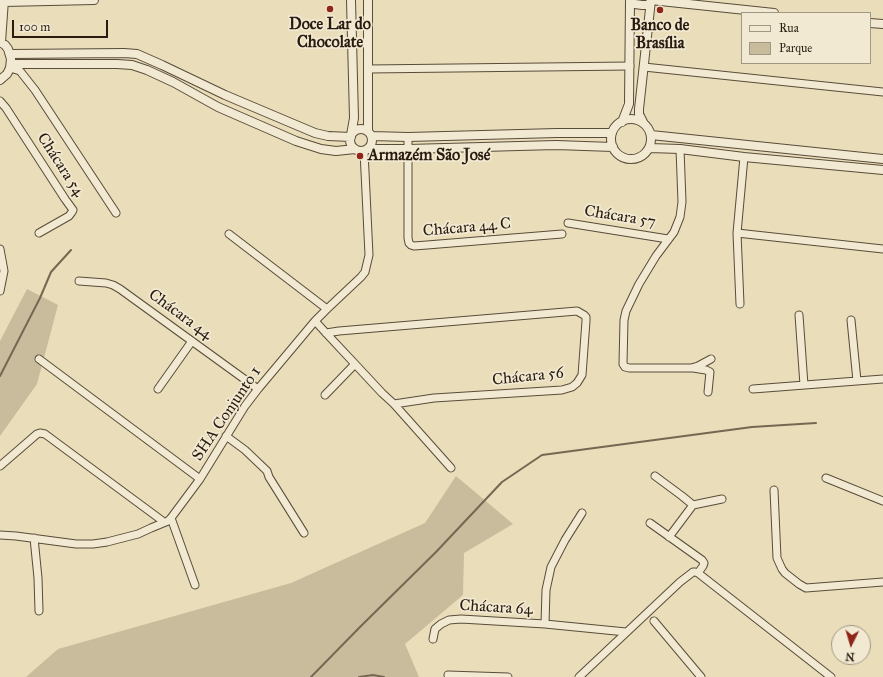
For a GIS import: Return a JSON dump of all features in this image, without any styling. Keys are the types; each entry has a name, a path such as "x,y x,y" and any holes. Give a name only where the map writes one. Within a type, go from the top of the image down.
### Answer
{"street":[{"path":"0,80 7,74 11,66 10,54 5,45 1,42 4,1 94,0"},
{"path":"351,0 354,118 351,144 362,150"},
{"path":"362,150 372,143 368,120 368,0"},
{"path":"630,1 634,4 642,5 647,5 650,2 763,12"},
{"path":"622,122 629,104 630,1"},
{"path":"644,124 639,114 639,108 650,2"},
{"path":"352,19 357,12 361,11 366,15 368,20"},
{"path":"871,23 883,24"},
{"path":"10,54 137,54 225,95 315,133 328,136 351,136 354,132 360,129 370,133 408,137 612,133"},
{"path":"132,65 137,54"},
{"path":"11,66 104,64 132,65 173,82 218,107 296,141 322,149 336,151 556,145 613,147"},
{"path":"11,66 20,71 35,90 116,212"},
{"path":"368,68 630,66"},
{"path":"644,67 883,92"},
{"name":"Chácara 54","path":"0,101 73,210 69,216 39,233"},
{"path":"354,118 362,122 368,120"},
{"path":"629,120 640,121 644,124 649,129 652,142 646,154 640,158 627,159 616,153 611,142 612,133 615,128 622,122 629,120"},
{"path":"556,145 557,133"},
{"path":"651,135 883,158"},
{"path":"436,136 436,148"},
{"name":"Chácara 44 C","path":"408,137 408,238 411,245 414,246 562,234"},
{"path":"650,148 680,149 744,157 883,170"},
{"path":"680,149 682,202 680,217 674,232 656,256 626,311 624,320 623,364 625,367 629,368 691,368 706,370 709,372 708,392"},
{"name":"SHA Conjunto 1","path":"0,535 76,544 93,544 138,534 167,520 200,479 245,406 258,388 315,321 365,272 369,255 362,150"},
{"path":"740,304 737,233 744,157"},
{"name":"Chácara 57","path":"568,224 668,239"},
{"path":"737,233 883,249"},
{"path":"229,234 327,309"},
{"path":"0,249 4,270 0,291"},
{"name":"Chácara 44","path":"80,281 113,285 258,388"},
{"name":"Chácara 56","path":"326,333 577,312 582,313 586,317 582,375 572,387 562,390 434,398 394,404"},
{"path":"799,315 804,385"},
{"path":"851,320 857,381"},
{"path":"315,321 394,404 451,468"},
{"path":"158,389 192,341"},
{"path":"39,359 200,479"},
{"path":"691,368 711,360"},
{"path":"325,395 355,364"},
{"path":"753,388 883,379"},
{"path":"0,466 37,434 45,434 167,520 174,527 195,585"},
{"path":"226,436 246,450 267,471 269,477 304,533"},
{"path":"655,476 693,505"},
{"path":"826,478 883,501"},
{"path":"774,490 777,558 785,573 806,588 883,582"},
{"path":"669,537 693,505 722,499"},
{"path":"545,624 546,590 551,567 565,540 582,513"},
{"path":"650,523 702,560 704,566 698,573"},
{"path":"34,538 38,578 39,611"},
{"path":"579,677 680,582 695,572 831,677"},
{"name":"Chácara 64","path":"433,639 435,629 441,624 449,620 461,619 545,624 626,632"},
{"path":"654,621 701,677"},
{"path":"448,675 508,677"}],"green space":[{"path":"27,289 58,305 37,384 0,436 0,341"},
{"path":"456,476 513,524 464,553 463,595 405,644 419,677 26,677 58,649 291,583 425,523"}],"waterway":[{"path":"0,376 40,298 51,272 71,250"},
{"path":"311,677 436,552 502,482 542,455 752,427 816,423"},
{"path":"359,677 373,675 384,677"}],"place":[{"name":"Doce Lar do Chocolate","path":"330,9"},
{"name":"Banco de Brasília","path":"660,10"},
{"name":"Armazém São José","path":"360,156"}]}
